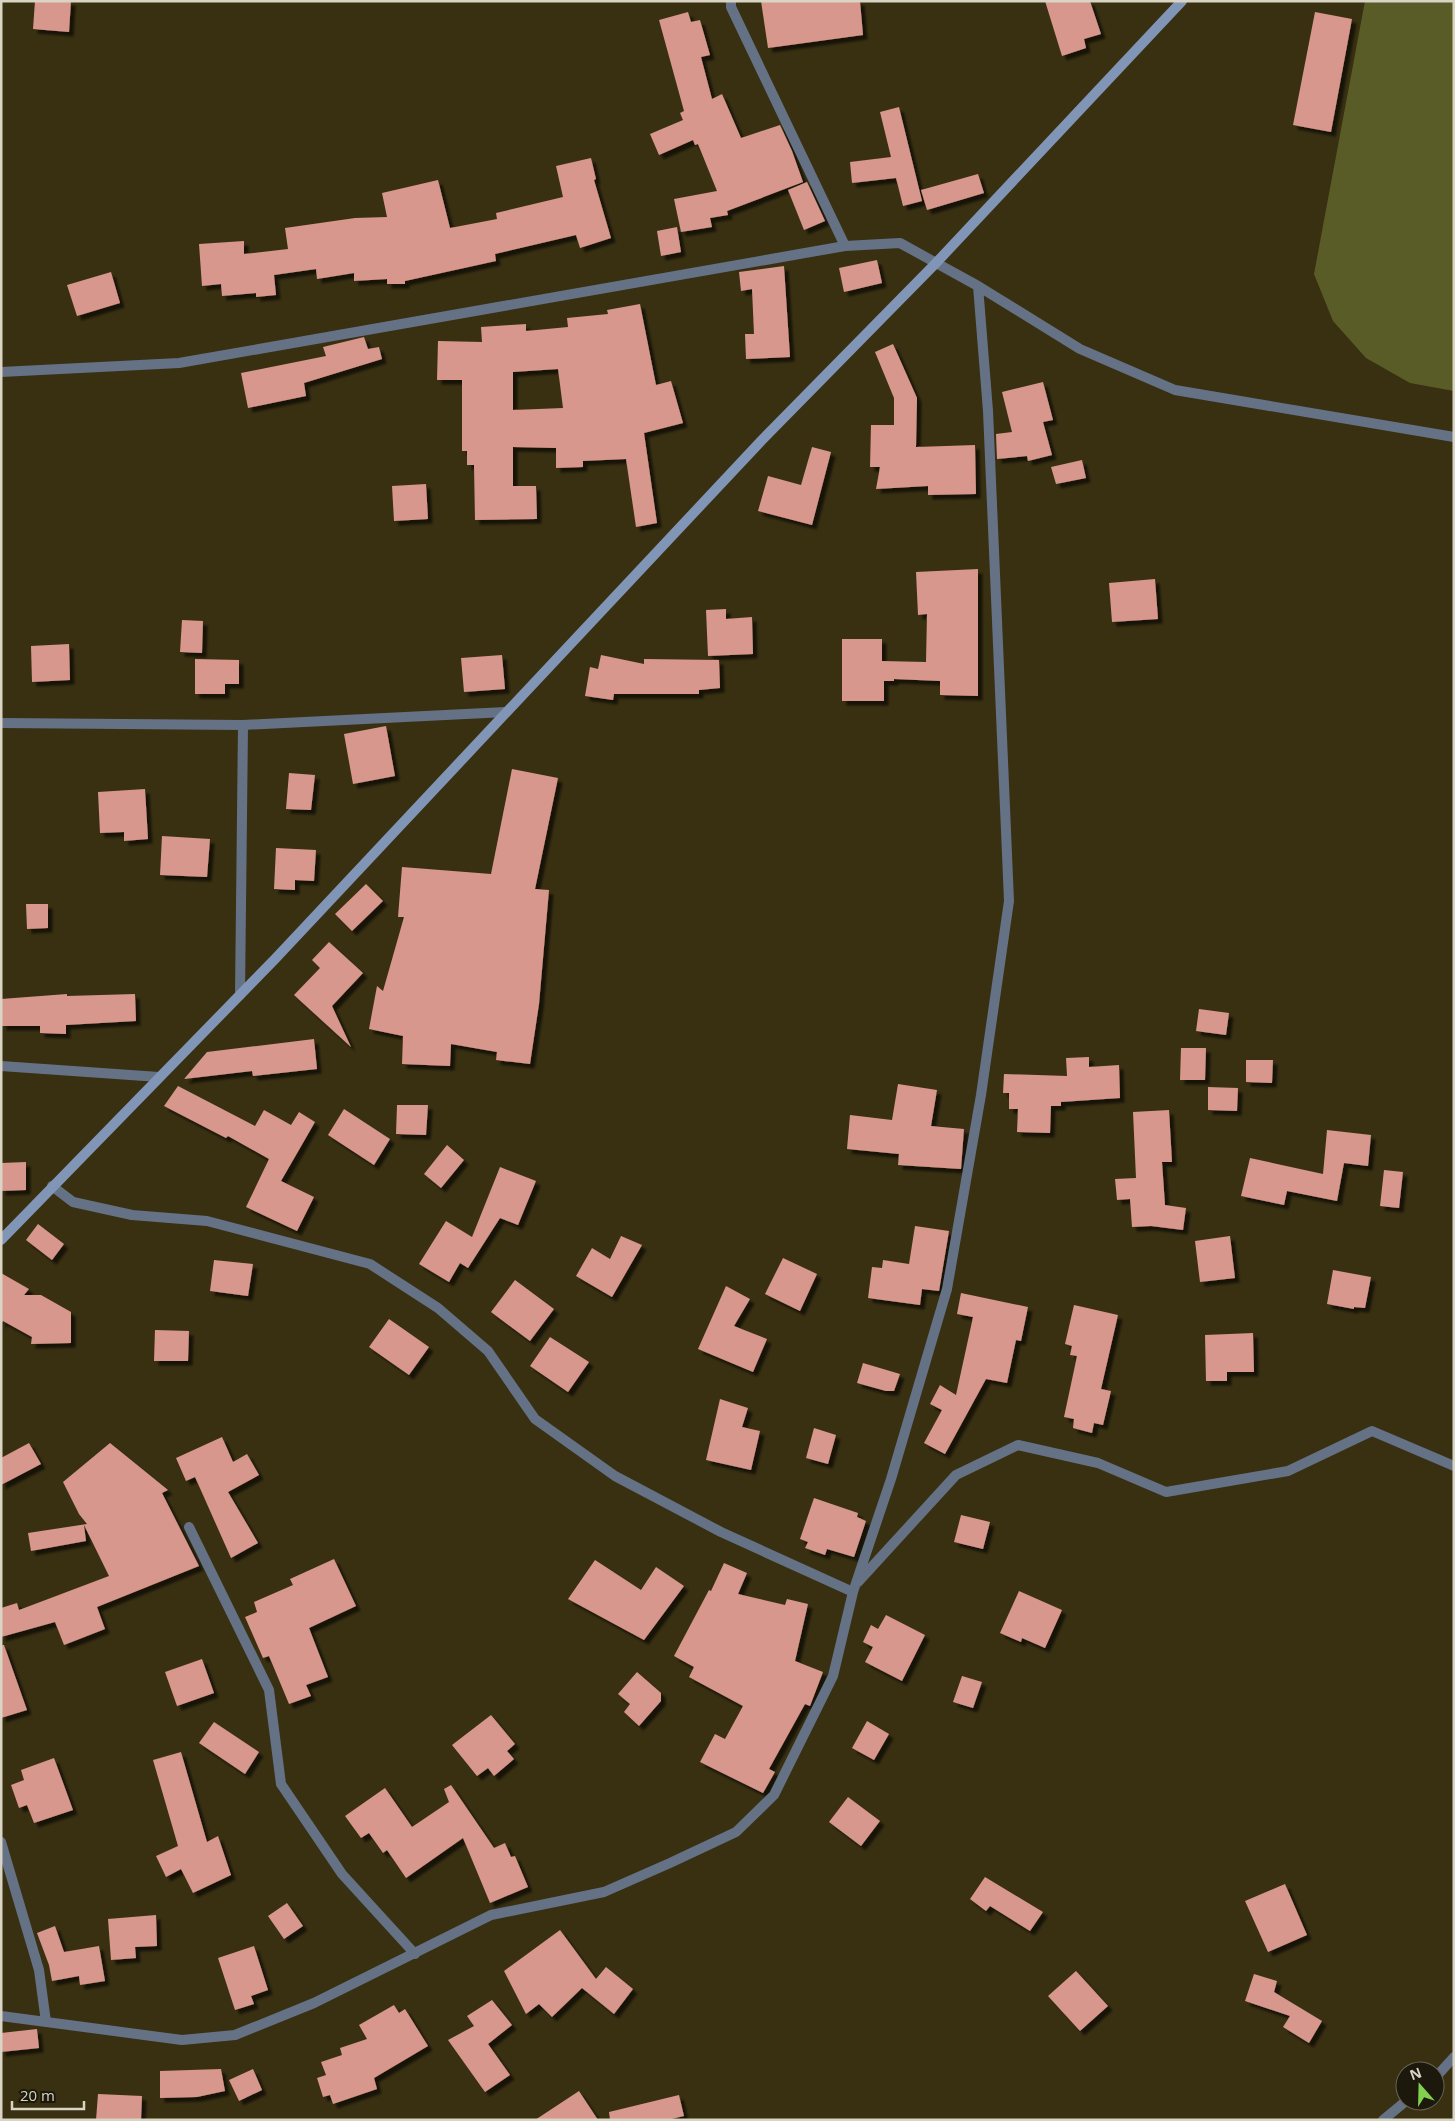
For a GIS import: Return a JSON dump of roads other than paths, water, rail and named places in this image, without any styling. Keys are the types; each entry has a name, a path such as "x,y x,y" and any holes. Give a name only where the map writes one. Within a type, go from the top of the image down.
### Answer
{"main road":[{"path":"1,1240 240,995 762,440 936,263 1182,1"}],"street":[{"path":"731,1 731,7 845,246"},
{"path":"1,372 179,363 845,246 900,243 978,286 1080,349 1175,390 1454,437"},
{"path":"1,2016 182,2040 235,2035 314,2002 491,1915 604,1892 736,1832 774,1795 833,1676 855,1588 891,1479 947,1289 1010,901 988,411 978,286"},
{"path":"1,723 243,725 506,712"},
{"path":"240,995 243,725"},
{"path":"1,1066 159,1077"},
{"path":"52,1186 73,1202 132,1215 207,1221 370,1264 438,1308 488,1351 535,1419 615,1476 721,1532 855,1588"},
{"path":"855,1588 956,1475 1018,1445 1098,1463 1166,1492 1288,1472 1372,1431 1454,1466"},
{"path":"189,1527 269,1690 281,1784 342,1874 415,1954"},
{"path":"1,1842 39,1970 46,2022"},
{"path":"1445,2067 1454,2057"},
{"path":"1382,2120 1395,2110"}]}
